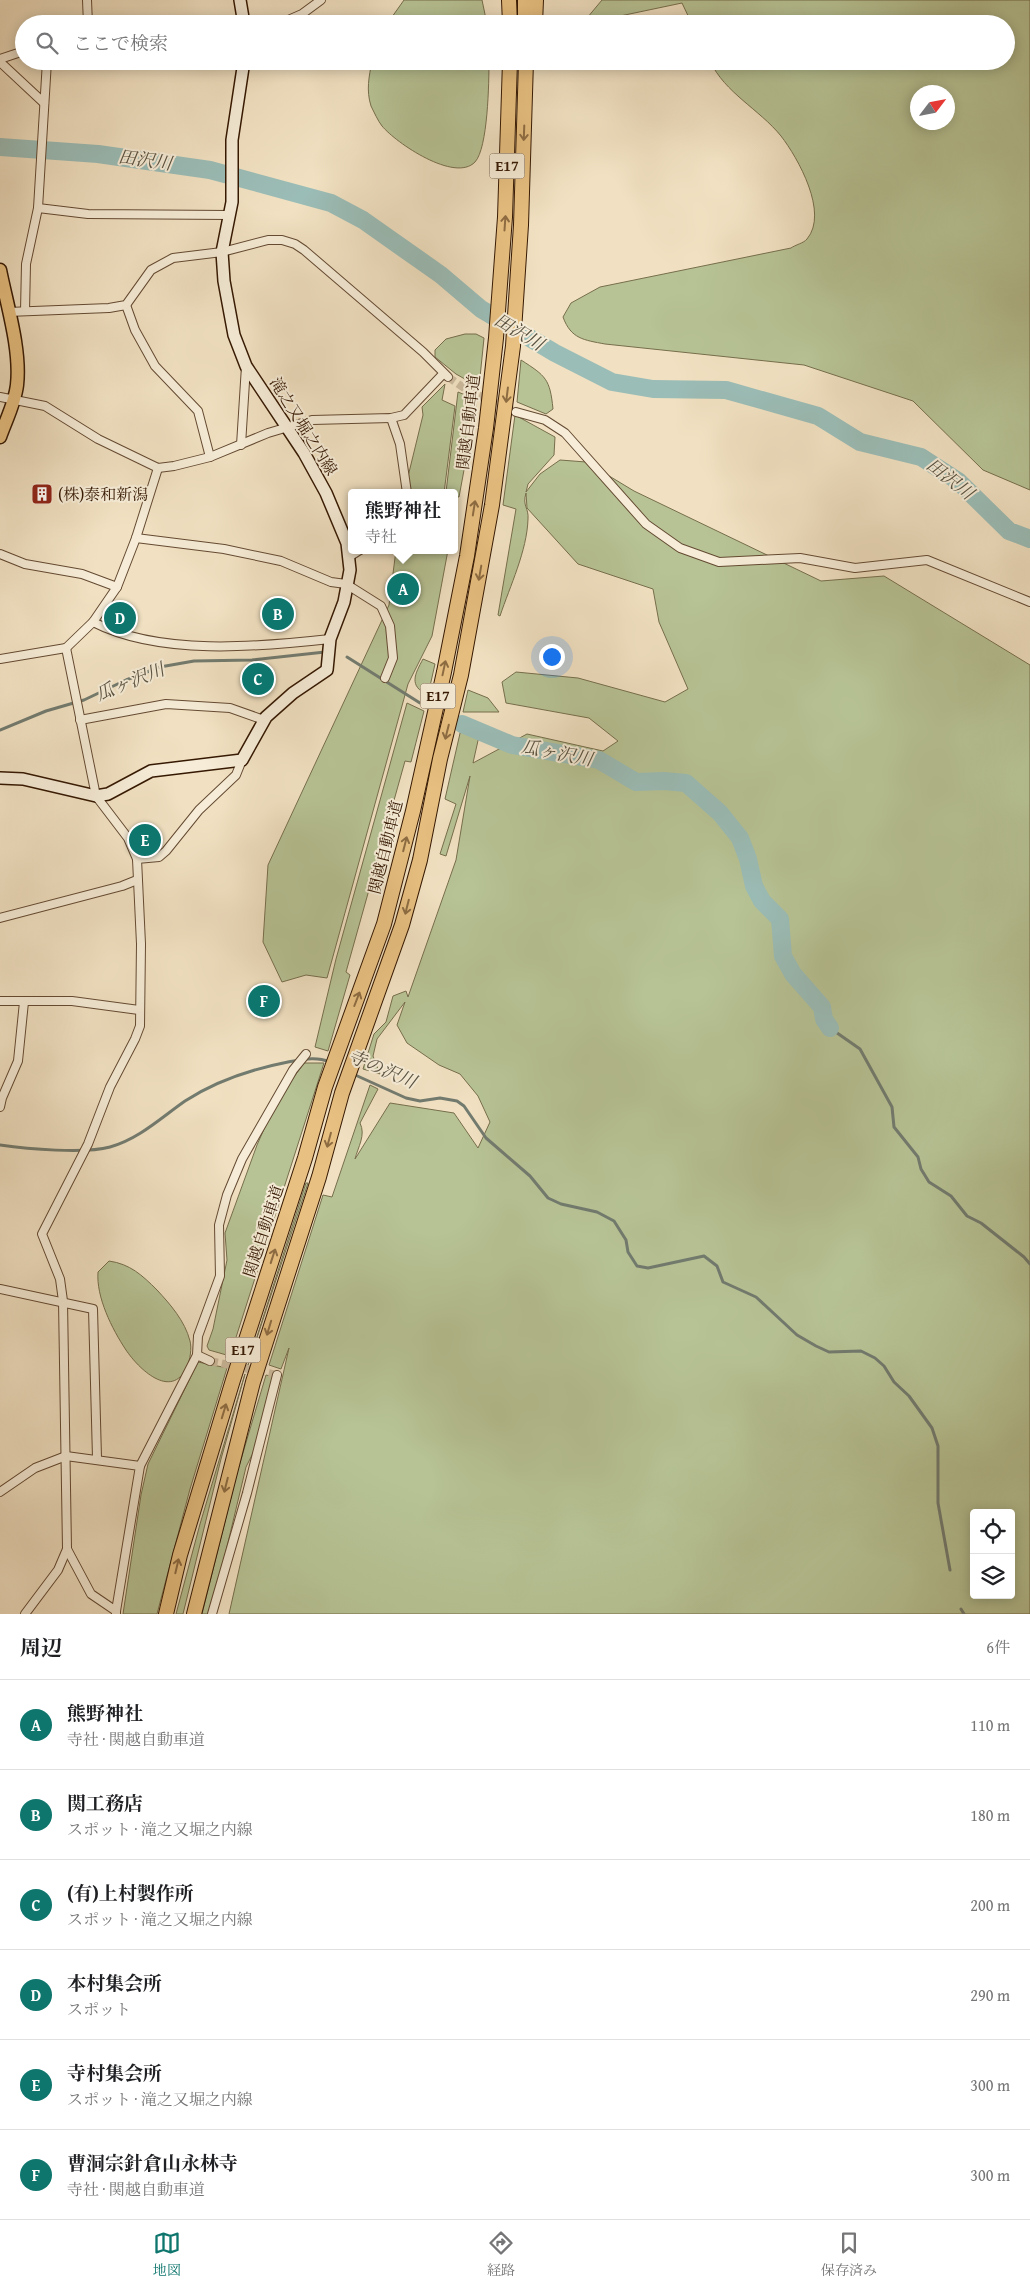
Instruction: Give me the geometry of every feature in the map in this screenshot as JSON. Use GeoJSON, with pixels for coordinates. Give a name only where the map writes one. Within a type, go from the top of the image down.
{"type":"FeatureCollection","features":[{"type":"Feature","properties":{"kind":"highway"},"geometry":{"type":"LineString","coordinates":[[509,0],[510,15]]}},
{"type":"Feature","properties":{"kind":"highway"},"geometry":{"type":"LineString","coordinates":[[525,0],[525,15]]}},
{"type":"Feature","properties":{"kind":"highway"},"geometry":{"type":"LineString","coordinates":[[536,0],[536,15]]}},
{"type":"Feature","properties":{"kind":"highway","name":"関越自動車道"},"geometry":{"type":"LineString","coordinates":[[166,1614],[180,1555],[233,1380],[305,1158],[325,1087],[384,924],[413,811],[467,556],[486,428],[502,272],[510,70]]}},
{"type":"Feature","properties":{"kind":"highway","name":"E17"},"geometry":{"type":"LineString","coordinates":[[194,1614],[253,1382],[319,1178],[342,1093],[402,925],[428,827],[440,759],[461,675],[483,560],[502,438],[513,346],[521,225],[526,70]]}},
{"type":"Feature","properties":{"kind":"highway"},"geometry":{"type":"LineString","coordinates":[[526,84],[531,70]]}},
{"type":"Feature","properties":{"kind":"main road"},"geometry":{"type":"LineString","coordinates":[[240,0],[242,15]]}},
{"type":"Feature","properties":{"kind":"main road","name":"滝之又堀之内線"},"geometry":{"type":"LineString","coordinates":[[243,70],[232,148],[232,202],[222,252],[224,281],[234,335],[246,366],[288,428],[326,493],[347,543],[348,550]]}},
{"type":"Feature","properties":{"kind":"main road"},"geometry":{"type":"LineString","coordinates":[[0,270],[18,362],[17,386],[14,400],[0,436]]}},
{"type":"Feature","properties":{"kind":"main road","name":"滝之又堀之内線"},"geometry":{"type":"LineString","coordinates":[[242,760],[264,720],[294,693],[327,670],[330,655],[330,639],[344,602],[350,570],[349,554]]}},
{"type":"Feature","properties":{"kind":"main road"},"geometry":{"type":"LineString","coordinates":[[0,778],[23,779],[96,796],[108,794],[151,771],[242,760]]}},
{"type":"Feature","properties":{"kind":"street"},"geometry":{"type":"LineString","coordinates":[[87,0],[88,15]]}},
{"type":"Feature","properties":{"kind":"street"},"geometry":{"type":"LineString","coordinates":[[300,15],[321,0]]}},
{"type":"Feature","properties":{"kind":"street"},"geometry":{"type":"LineString","coordinates":[[15,55],[0,61],[44,103]]}},
{"type":"Feature","properties":{"kind":"street"},"geometry":{"type":"LineString","coordinates":[[25,311],[26,264],[38,208],[46,70]]}},
{"type":"Feature","properties":{"kind":"street"},"geometry":{"type":"LineString","coordinates":[[38,208],[88,214],[229,215]]}},
{"type":"Feature","properties":{"kind":"street"},"geometry":{"type":"LineString","coordinates":[[0,397],[46,406],[98,439],[158,468],[210,457],[268,433],[312,420],[390,418],[404,415],[445,376],[422,352],[295,244],[282,240],[268,240],[222,252],[174,258],[151,270],[126,305],[109,308],[8,312]]}},
{"type":"Feature","properties":{"kind":"street"},"geometry":{"type":"LineString","coordinates":[[126,305],[135,330],[155,366],[198,411],[210,457]]}},
{"type":"Feature","properties":{"kind":"street"},"geometry":{"type":"LineString","coordinates":[[241,445],[246,366]]}},
{"type":"Feature","properties":{"kind":"street"},"geometry":{"type":"LineString","coordinates":[[516,412],[545,420],[565,433],[646,524],[680,548],[719,562],[800,558],[855,568],[927,560],[1030,602]]}},
{"type":"Feature","properties":{"kind":"street"},"geometry":{"type":"LineString","coordinates":[[390,418],[400,444],[406,489]]}},
{"type":"Feature","properties":{"kind":"street"},"geometry":{"type":"LineString","coordinates":[[0,660],[66,648],[93,622],[117,587],[136,538],[158,468]]}},
{"type":"Feature","properties":{"kind":"street"},"geometry":{"type":"LineString","coordinates":[[136,538],[224,549],[281,561],[331,582],[346,584],[381,606],[390,626],[393,658],[386,678]]}},
{"type":"Feature","properties":{"kind":"street"},"geometry":{"type":"LineString","coordinates":[[0,554],[25,564],[82,574],[117,587]]}},
{"type":"Feature","properties":{"kind":"street"},"geometry":{"type":"LineString","coordinates":[[349,557],[354,554]]}},
{"type":"Feature","properties":{"kind":"street"},"geometry":{"type":"LineString","coordinates":[[93,622],[107,630],[157,643],[258,646],[330,639]]}},
{"type":"Feature","properties":{"kind":"street"},"geometry":{"type":"LineString","coordinates":[[25,1614],[58,1570],[67,1549],[63,1301],[60,1279],[42,1234],[88,1144],[110,1087],[140,1026],[141,944],[137,859],[128,838],[96,796],[66,648]]}},
{"type":"Feature","properties":{"kind":"street"},"geometry":{"type":"LineString","coordinates":[[80,720],[166,704],[230,708],[264,720]]}},
{"type":"Feature","properties":{"kind":"street"},"geometry":{"type":"LineString","coordinates":[[137,859],[159,857],[166,852],[199,810],[236,774],[242,760]]}},
{"type":"Feature","properties":{"kind":"street"},"geometry":{"type":"LineString","coordinates":[[0,918],[122,886],[137,880]]}},
{"type":"Feature","properties":{"kind":"street"},"geometry":{"type":"LineString","coordinates":[[0,1001],[72,1001],[139,1010]]}},
{"type":"Feature","properties":{"kind":"street"},"geometry":{"type":"LineString","coordinates":[[0,1107],[18,1061],[24,1002]]}},
{"type":"Feature","properties":{"kind":"street"},"geometry":{"type":"LineString","coordinates":[[67,1549],[91,1594],[116,1612],[140,1466],[198,1355],[198,1336],[220,1276],[220,1225],[228,1195],[242,1159],[295,1067],[305,1055]]}},
{"type":"Feature","properties":{"kind":"street"},"geometry":{"type":"LineString","coordinates":[[0,1289],[63,1301],[93,1309],[97,1458]]}},
{"type":"Feature","properties":{"kind":"street"},"geometry":{"type":"LineString","coordinates":[[198,1355],[210,1361]]}},
{"type":"Feature","properties":{"kind":"street"},"geometry":{"type":"LineString","coordinates":[[212,1614],[247,1493],[277,1375]]}},
{"type":"Feature","properties":{"kind":"street"},"geometry":{"type":"LineString","coordinates":[[0,1492],[34,1468],[66,1456],[97,1458],[140,1466]]}},
{"type":"Feature","properties":{"kind":"green space"},"geometry":{"type":"Polygon","coordinates":[[[404,0],[482,0],[485,15],[393,15],[404,0]]]}},
{"type":"Feature","properties":{"kind":"green space"},"geometry":{"type":"Polygon","coordinates":[[[602,0],[1030,0],[1030,490],[983,470],[913,401],[804,365],[605,344],[579,337],[570,330],[563,317],[571,303],[600,287],[791,248],[807,239],[813,228],[815,215],[813,201],[809,186],[795,158],[772,126],[733,92],[715,70],[1015,70],[1015,15],[688,15],[682,3],[625,15],[590,15],[602,0]]]}},
{"type":"Feature","properties":{"kind":"green space"},"geometry":{"type":"Polygon","coordinates":[[[370,70],[489,70],[483,143],[475,162],[466,167],[454,168],[426,158],[400,142],[379,122],[369,100],[368,84],[370,70]]]}},
{"type":"Feature","properties":{"kind":"green space"},"geometry":{"type":"Polygon","coordinates":[[[465,334],[476,334],[484,338],[479,387],[456,374],[435,357],[435,350],[446,339],[465,334]]]}},
{"type":"Feature","properties":{"kind":"green space"},"geometry":{"type":"Polygon","coordinates":[[[521,360],[536,370],[548,385],[553,409],[546,414],[517,402],[521,360]]]}},
{"type":"Feature","properties":{"kind":"green space"},"geometry":{"type":"Polygon","coordinates":[[[445,384],[442,400],[455,406],[445,489],[405,489],[423,415],[422,407],[445,384]]]}},
{"type":"Feature","properties":{"kind":"green space"},"geometry":{"type":"Polygon","coordinates":[[[458,392],[477,400],[459,497],[458,489],[446,489],[458,392]]]}},
{"type":"Feature","properties":{"kind":"green space"},"geometry":{"type":"Polygon","coordinates":[[[515,415],[555,437],[554,455],[528,484],[526,492],[540,474],[560,460],[586,462],[634,491],[821,581],[884,576],[1030,665],[1030,1614],[229,1614],[289,1348],[281,1369],[269,1365],[323,1195],[332,1197],[370,1085],[378,1089],[360,1123],[362,1136],[355,1159],[390,1103],[454,1113],[478,1148],[490,1122],[478,1096],[460,1074],[439,1065],[407,1043],[397,1025],[405,1002],[377,1039],[373,1056],[380,1074],[363,1069],[374,1034],[386,1022],[393,996],[406,991],[408,997],[456,860],[470,776],[446,856],[440,854],[456,804],[445,799],[461,729],[479,736],[473,763],[527,734],[603,751],[618,741],[589,718],[506,703],[502,682],[516,672],[578,678],[665,702],[688,689],[659,622],[653,589],[578,564],[527,508],[526,493],[525,504],[528,519],[525,543],[500,616],[498,615],[516,509],[503,505],[515,415]]]}},
{"type":"Feature","properties":{"kind":"green space"},"geometry":{"type":"Polygon","coordinates":[[[395,554],[447,554],[432,636],[408,684],[327,978],[306,975],[282,982],[263,942],[268,865],[389,605],[395,554]]]}},
{"type":"Feature","properties":{"kind":"green space"},"geometry":{"type":"Polygon","coordinates":[[[423,659],[435,664],[428,695],[418,688],[415,679],[423,659]]]}},
{"type":"Feature","properties":{"kind":"green space"},"geometry":{"type":"Polygon","coordinates":[[[468,690],[488,698],[499,712],[463,712],[468,690]]]}},
{"type":"Feature","properties":{"kind":"green space"},"geometry":{"type":"Polygon","coordinates":[[[407,703],[424,711],[411,762],[405,761],[346,972],[350,975],[328,1051],[315,1047],[336,959],[407,703]]]}},
{"type":"Feature","properties":{"kind":"green space"},"geometry":{"type":"Polygon","coordinates":[[[304,1063],[324,1063],[230,1356],[209,1350],[207,1346],[213,1329],[227,1260],[225,1233],[257,1145],[276,1102],[304,1063]]]}},
{"type":"Feature","properties":{"kind":"green space"},"geometry":{"type":"Polygon","coordinates":[[[306,1183],[308,1183],[247,1368],[306,1183]]]}},
{"type":"Feature","properties":{"kind":"green space"},"geometry":{"type":"Polygon","coordinates":[[[109,1261],[123,1265],[141,1275],[162,1295],[181,1320],[188,1334],[191,1347],[187,1367],[180,1377],[172,1381],[155,1378],[138,1365],[121,1342],[110,1323],[102,1302],[98,1282],[98,1272],[109,1261]]]}},
{"type":"Feature","properties":{"kind":"green space"},"geometry":{"type":"Polygon","coordinates":[[[198,1362],[227,1368],[190,1489],[157,1614],[123,1614],[141,1495],[148,1464],[198,1362]]]}},
{"type":"Feature","properties":{"kind":"green space"},"geometry":{"type":"Polygon","coordinates":[[[245,1374],[221,1459],[183,1614],[176,1614],[200,1524],[245,1374]]]}},
{"type":"Feature","properties":{"kind":"green space"},"geometry":{"type":"Polygon","coordinates":[[[266,1375],[274,1377],[255,1449],[246,1467],[211,1614],[202,1614],[237,1473],[266,1375]]]}},
{"type":"Feature","properties":{"kind":"waterway","name":"田沢川"},"geometry":{"type":"LineString","coordinates":[[0,147],[98,154],[210,170],[331,203],[363,220],[441,275],[481,309],[555,353],[612,382],[653,389],[726,390],[818,416],[860,442],[921,457],[958,481],[1009,531],[1030,539]]}},
{"type":"Feature","properties":{"kind":"waterway","name":"瓜ヶ沢川"},"geometry":{"type":"LineString","coordinates":[[0,730],[46,711],[84,700],[126,680],[160,667],[194,661],[252,660],[325,652]]}},
{"type":"Feature","properties":{"kind":"waterway","name":"瓜ヶ沢川"},"geometry":{"type":"LineString","coordinates":[[347,657],[420,703]]}},
{"type":"Feature","properties":{"kind":"waterway","name":"瓜ヶ沢川"},"geometry":{"type":"LineString","coordinates":[[462,724],[512,745],[599,760],[636,782],[664,781],[686,783],[720,813],[740,838],[748,859],[754,886],[762,901],[780,919],[783,956],[793,974],[822,1007],[824,1019],[830,1028]]}},
{"type":"Feature","properties":{"kind":"waterway"},"geometry":{"type":"LineString","coordinates":[[830,1028],[860,1049],[892,1107],[894,1127],[918,1157],[921,1169],[929,1182],[951,1196],[967,1216],[981,1223],[1024,1257],[1030,1264]]}},
{"type":"Feature","properties":{"kind":"waterway","name":"寺の沢川"},"geometry":{"type":"LineString","coordinates":[[0,1145],[71,1150],[110,1147],[131,1139],[185,1101],[209,1087],[261,1068],[298,1060],[314,1059],[329,1062]]}},
{"type":"Feature","properties":{"kind":"waterway"},"geometry":{"type":"LineString","coordinates":[[353,1074],[406,1098],[420,1101],[440,1098],[457,1101],[464,1106],[486,1138],[530,1176],[548,1198],[561,1204],[597,1212],[614,1221],[626,1240],[628,1252],[637,1266],[648,1268],[704,1256],[717,1266],[723,1282],[756,1297],[797,1335],[829,1352],[861,1351],[875,1358],[884,1366],[894,1382],[909,1396],[932,1428],[938,1446],[938,1503],[950,1570]]}},
{"type":"Feature","properties":{"kind":"waterway"},"geometry":{"type":"LineString","coordinates":[[961,1609],[964,1614]]}},
{"type":"Feature","properties":{"kind":"tunnel"},"geometry":{"type":"LineString","coordinates":[[448,377],[467,390],[516,412]]}},
{"type":"Feature","properties":{"kind":"tunnel"},"geometry":{"type":"LineString","coordinates":[[210,1361],[277,1375]]}},
{"type":"Feature","properties":{"kind":"place","name":"(株)泰和新潟"},"geometry":{"type":"Point","coordinates":[42,494]}},
{"type":"Feature","properties":{"kind":"place","name":"熊野神社"},"geometry":{"type":"Point","coordinates":[403,589]}},
{"type":"Feature","properties":{"kind":"place","name":"関工務店"},"geometry":{"type":"Point","coordinates":[278,614]}},
{"type":"Feature","properties":{"kind":"place","name":"本村集会所"},"geometry":{"type":"Point","coordinates":[120,618]}},
{"type":"Feature","properties":{"kind":"place","name":"(有)上村製作所"},"geometry":{"type":"Point","coordinates":[258,679]}},
{"type":"Feature","properties":{"kind":"place","name":"寺村集会所"},"geometry":{"type":"Point","coordinates":[145,840]}},
{"type":"Feature","properties":{"kind":"place","name":"曹洞宗針倉山永林寺"},"geometry":{"type":"Point","coordinates":[264,1001]}}]}
